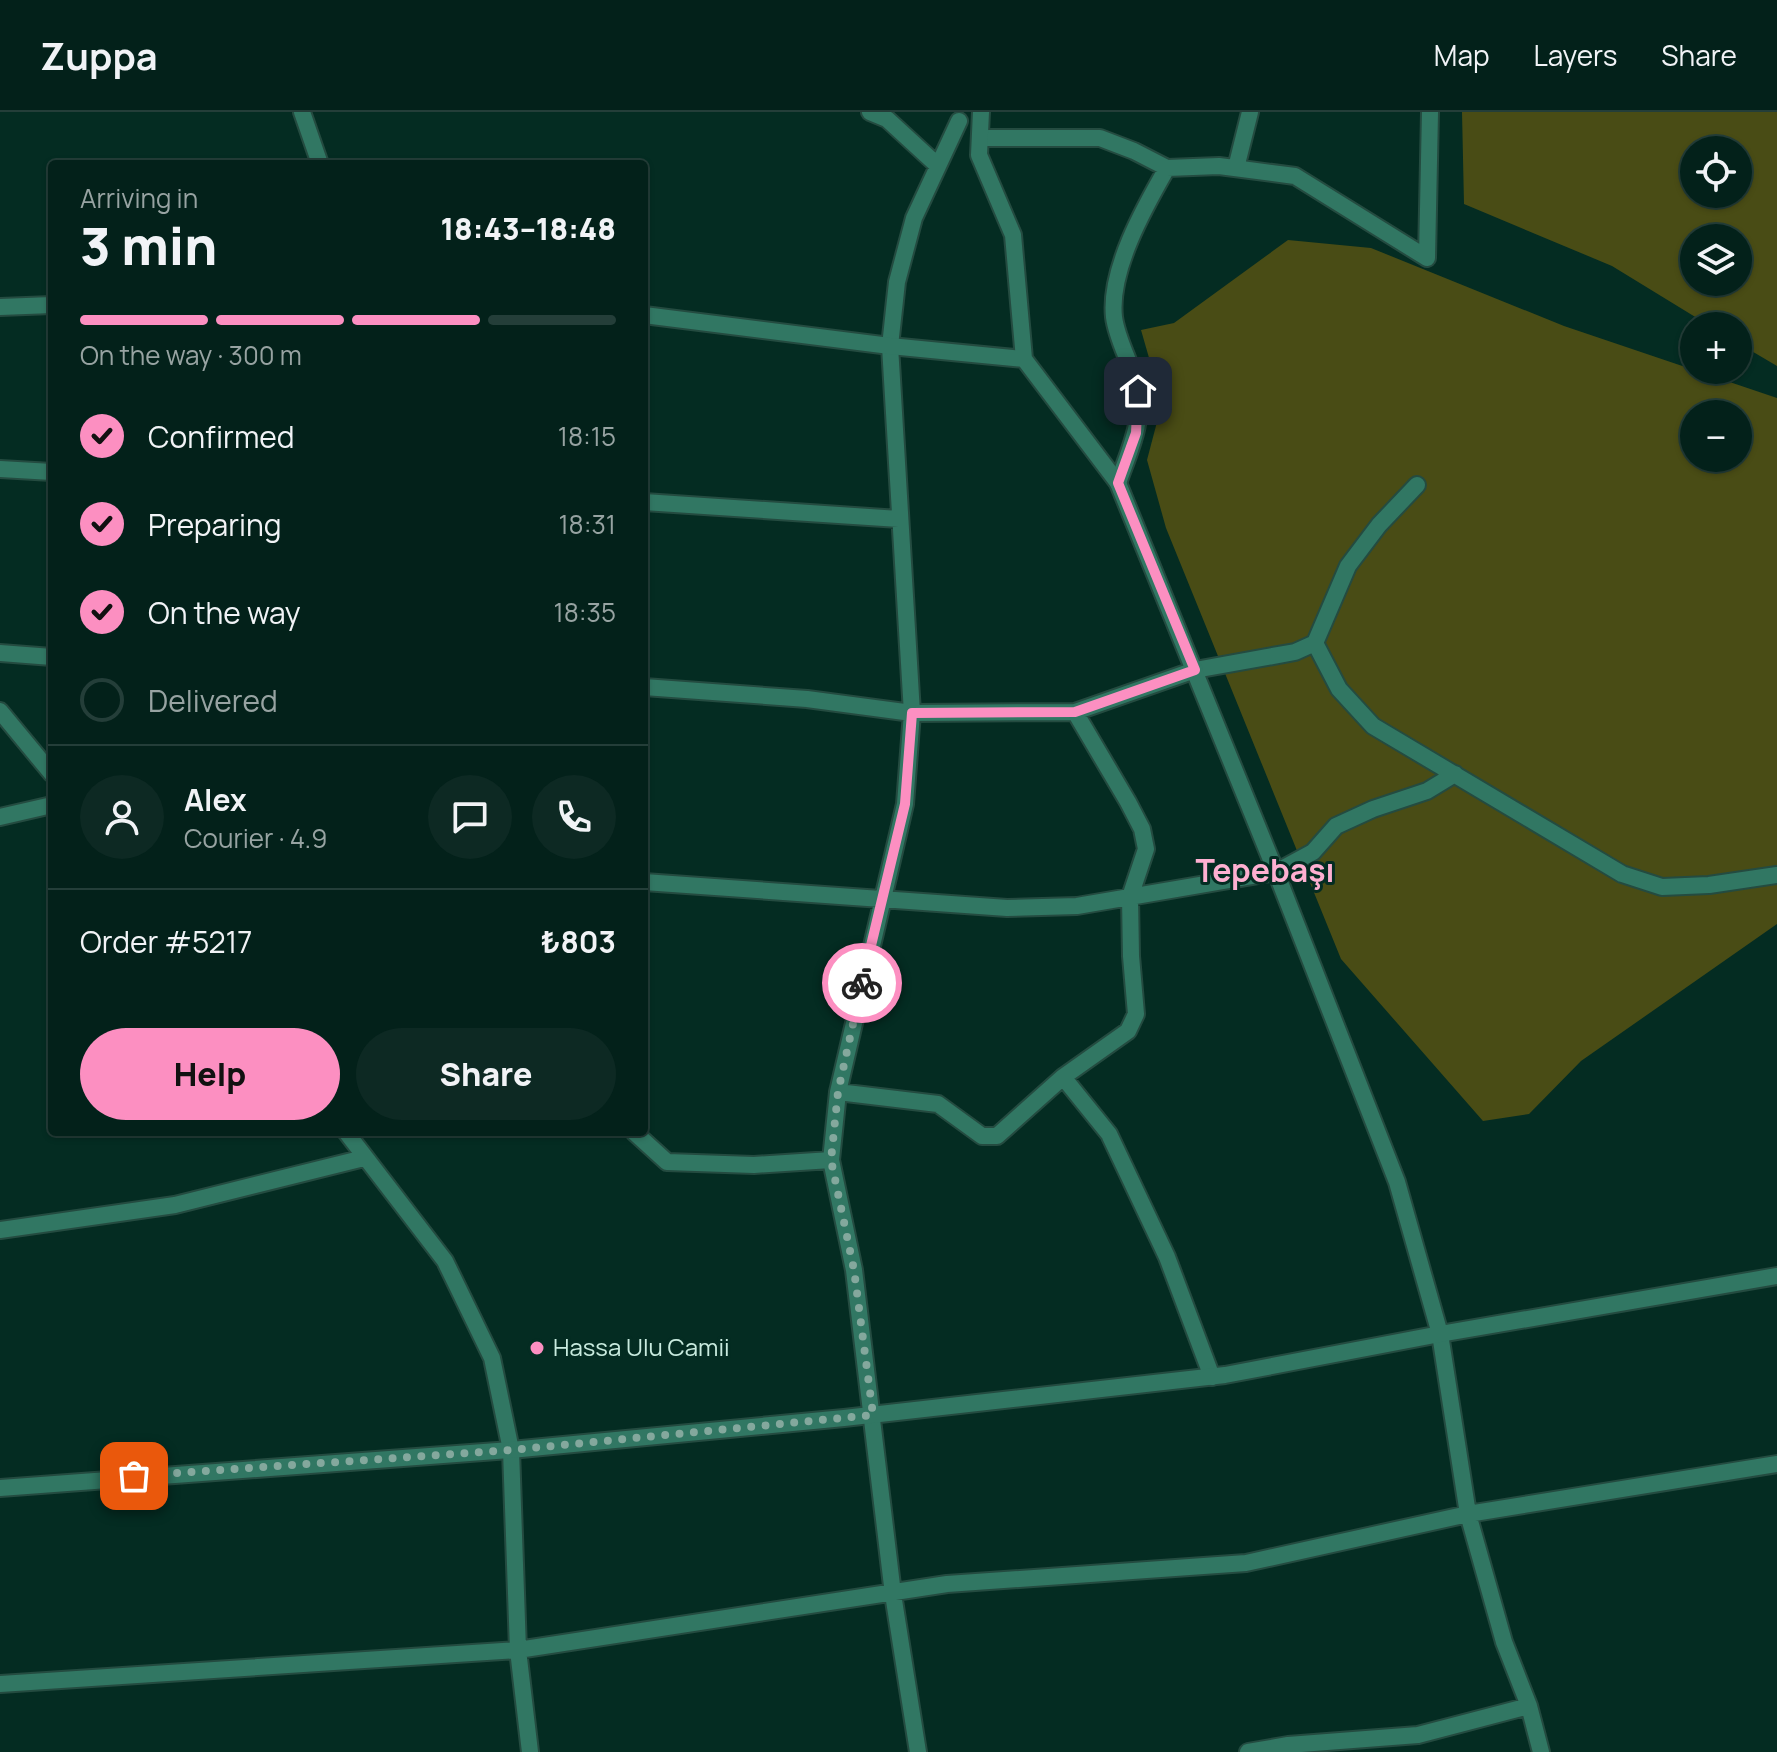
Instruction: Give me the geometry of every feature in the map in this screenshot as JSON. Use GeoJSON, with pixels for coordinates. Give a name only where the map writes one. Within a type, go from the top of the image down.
{"type":"FeatureCollection","features":[{"type":"Feature","properties":{"kind":"street"},"geometry":{"type":"LineString","coordinates":[[302,112],[319,160]]}},
{"type":"Feature","properties":{"kind":"street"},"geometry":{"type":"LineString","coordinates":[[870,112],[887,119],[937,165]]}},
{"type":"Feature","properties":{"kind":"street"},"geometry":{"type":"LineString","coordinates":[[979,146],[981,112]]}},
{"type":"Feature","properties":{"kind":"street"},"geometry":{"type":"LineString","coordinates":[[1236,168],[1250,112]]}},
{"type":"Feature","properties":{"kind":"street"},"geometry":{"type":"LineString","coordinates":[[979,146],[1100,138],[1167,168],[1219,166],[1295,176],[1427,258],[1430,112]]}},
{"type":"Feature","properties":{"kind":"street"},"geometry":{"type":"LineString","coordinates":[[918,1752],[893,1594],[854,1270],[831,1160],[838,1092],[905,804],[912,713],[890,346],[897,282],[914,218],[956,116]]}},
{"type":"Feature","properties":{"kind":"street"},"geometry":{"type":"LineString","coordinates":[[956,116],[979,146],[1013,235],[1024,359],[1118,483],[1276,872],[1397,1182],[1440,1334],[1468,1514],[1504,1642],[1529,1706],[1541,1752]]}},
{"type":"Feature","properties":{"kind":"street"},"geometry":{"type":"LineString","coordinates":[[1118,483],[1136,433],[1138,391],[1114,317],[1119,270],[1146,206],[1167,168]]}},
{"type":"Feature","properties":{"kind":"street"},"geometry":{"type":"LineString","coordinates":[[0,307],[48,305]]}},
{"type":"Feature","properties":{"kind":"street"},"geometry":{"type":"LineString","coordinates":[[648,316],[890,346],[1024,359]]}},
{"type":"Feature","properties":{"kind":"street"},"geometry":{"type":"LineString","coordinates":[[0,469],[48,472]]}},
{"type":"Feature","properties":{"kind":"street"},"geometry":{"type":"LineString","coordinates":[[648,687],[807,699],[912,713],[1075,712],[1195,670],[1295,652],[1315,643],[1348,566],[1379,525],[1417,485]]}},
{"type":"Feature","properties":{"kind":"street"},"geometry":{"type":"LineString","coordinates":[[648,502],[899,519]]}},
{"type":"Feature","properties":{"kind":"street"},"geometry":{"type":"LineString","coordinates":[[1315,643],[1339,689],[1373,726],[1622,874],[1662,887],[1709,885],[1777,875]]}},
{"type":"Feature","properties":{"kind":"street"},"geometry":{"type":"LineString","coordinates":[[0,653],[48,657]]}},
{"type":"Feature","properties":{"kind":"street"},"geometry":{"type":"LineString","coordinates":[[0,711],[48,769]]}},
{"type":"Feature","properties":{"kind":"street"},"geometry":{"type":"LineString","coordinates":[[838,1092],[938,1104],[982,1136],[997,1136],[1063,1077],[1128,1031],[1136,1014],[1130,897],[1146,849],[1142,829],[1075,712]]}},
{"type":"Feature","properties":{"kind":"street"},"geometry":{"type":"LineString","coordinates":[[648,882],[1007,908],[1077,906],[1276,872],[1313,852],[1336,826],[1373,809],[1427,791],[1455,774]]}},
{"type":"Feature","properties":{"kind":"street"},"geometry":{"type":"LineString","coordinates":[[0,817],[48,806]]}},
{"type":"Feature","properties":{"kind":"street"},"geometry":{"type":"LineString","coordinates":[[1063,1077],[1109,1134],[1167,1257],[1212,1377]]}},
{"type":"Feature","properties":{"kind":"street"},"geometry":{"type":"LineString","coordinates":[[349,1136],[445,1261],[492,1358],[511,1450],[518,1650],[530,1752]]}},
{"type":"Feature","properties":{"kind":"street"},"geometry":{"type":"LineString","coordinates":[[638,1136],[667,1162],[754,1165],[831,1160]]}},
{"type":"Feature","properties":{"kind":"street"},"geometry":{"type":"LineString","coordinates":[[0,1230],[175,1205],[364,1158]]}},
{"type":"Feature","properties":{"kind":"street"},"geometry":{"type":"LineString","coordinates":[[0,1488],[511,1450],[873,1415],[1212,1377],[1777,1276]]}},
{"type":"Feature","properties":{"kind":"street"},"geometry":{"type":"LineString","coordinates":[[0,1684],[518,1650],[947,1584],[1246,1563],[1468,1514],[1777,1464]]}},
{"type":"Feature","properties":{"kind":"street"},"geometry":{"type":"LineString","coordinates":[[1248,1752],[1288,1745],[1418,1735],[1529,1706]]}},
{"type":"Feature","properties":{"kind":"shaded area"},"geometry":{"type":"Polygon","coordinates":[[[1462,112],[1777,112],[1777,366],[1752,351],[1752,312],[1687,312],[1612,266],[1464,204],[1462,112]]]}},
{"type":"Feature","properties":{"kind":"shaded area"},"geometry":{"type":"Polygon","coordinates":[[[1288,240],[1371,248],[1564,326],[1680,365],[1680,384],[1736,384],[1777,398],[1777,924],[1581,1061],[1529,1114],[1483,1121],[1341,959],[1166,528],[1147,460],[1162,403],[1141,330],[1174,323],[1288,240]]]}},
{"type":"Feature","properties":{"kind":"way so far"},"geometry":{"type":"LineString","coordinates":[[134,1476],[511,1450],[873,1415],[854,1270],[831,1160],[838,1092],[862,983]]}},
{"type":"Feature","properties":{"kind":"place","name":"Hassa Ulu Camii"},"geometry":{"type":"Point","coordinates":[537,1348]}},
{"type":"Feature","properties":{"kind":"district","name":"Tepebaşı"},"geometry":{"type":"Point","coordinates":[1265,871]}},
{"type":"Feature","properties":{"kind":"route"},"geometry":{"type":"LineString","coordinates":[[862,983],[898,843],[905,804],[912,713],[1075,712],[1195,670],[1118,483],[1136,433],[1138,391]]}}]}
